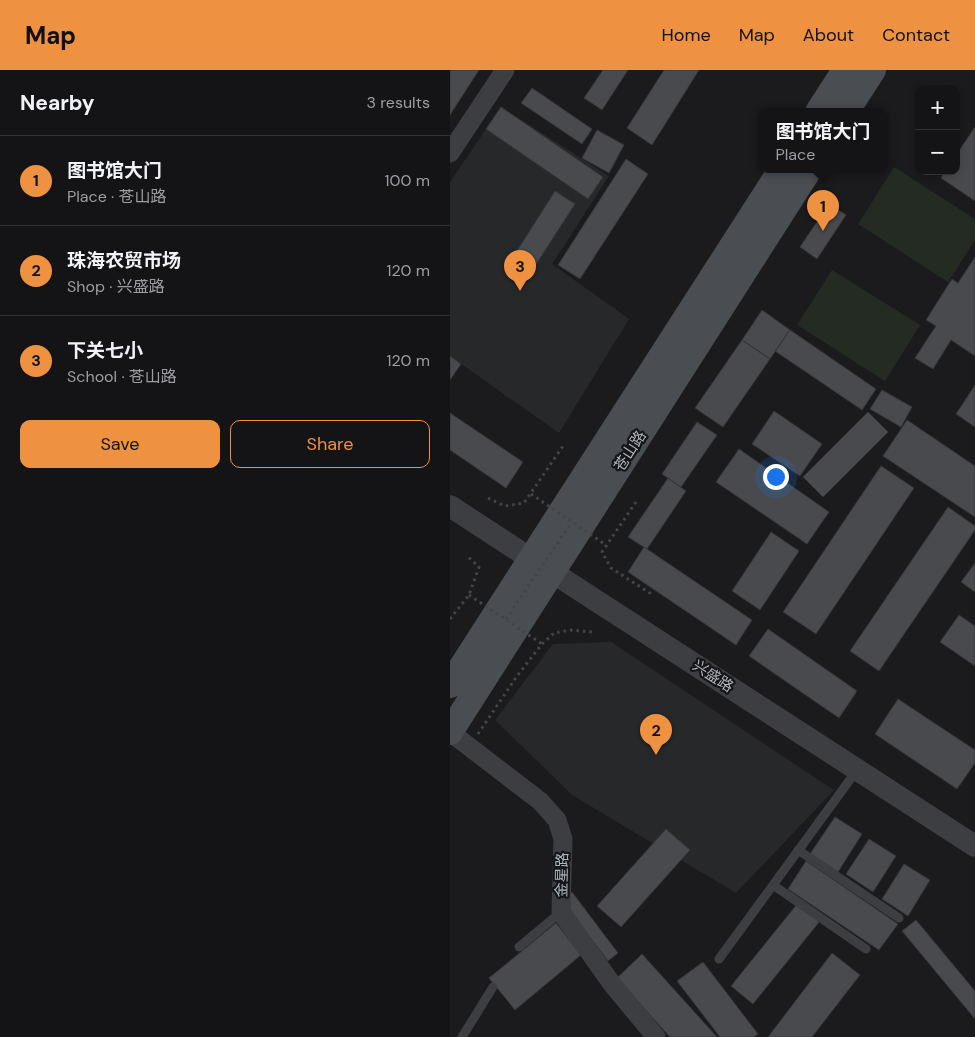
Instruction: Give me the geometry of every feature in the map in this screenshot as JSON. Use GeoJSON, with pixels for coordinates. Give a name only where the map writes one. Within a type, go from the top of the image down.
{"type":"FeatureCollection","features":[{"type":"Feature","properties":{"kind":"main road"},"geometry":{"type":"LineString","coordinates":[[821,108],[845,70]]}},
{"type":"Feature","properties":{"kind":"main road"},"geometry":{"type":"LineString","coordinates":[[849,108],[873,70]]}},
{"type":"Feature","properties":{"kind":"main road","name":"苍山路"},"geometry":{"type":"LineString","coordinates":[[457,737],[542,565],[779,173]]}},
{"type":"Feature","properties":{"kind":"main road","name":"苍山路"},"geometry":{"type":"LineString","coordinates":[[450,685],[542,565],[807,173]]}},
{"type":"Feature","properties":{"kind":"street"},"geometry":{"type":"LineString","coordinates":[[450,153],[505,70]]}},
{"type":"Feature","properties":{"kind":"street","name":"兴盛路"},"geometry":{"type":"LineString","coordinates":[[450,506],[975,846]]}},
{"type":"Feature","properties":{"kind":"street","name":"金星路"},"geometry":{"type":"LineString","coordinates":[[457,737],[540,801],[557,820],[563,839],[561,912],[612,984],[656,1037]]}},
{"type":"Feature","properties":{"kind":"lane"},"geometry":{"type":"LineString","coordinates":[[719,959],[857,769]]}},
{"type":"Feature","properties":{"kind":"lane"},"geometry":{"type":"LineString","coordinates":[[798,850],[899,918]]}},
{"type":"Feature","properties":{"kind":"lane"},"geometry":{"type":"LineString","coordinates":[[773,885],[866,949]]}},
{"type":"Feature","properties":{"kind":"lane"},"geometry":{"type":"LineString","coordinates":[[519,947],[561,912]]}},
{"type":"Feature","properties":{"kind":"lane"},"geometry":{"type":"LineString","coordinates":[[462,1037],[493,987]]}},
{"type":"Feature","properties":{"kind":"path"},"geometry":{"type":"LineString","coordinates":[[488,498],[505,506],[524,503],[563,446]]}},
{"type":"Feature","properties":{"kind":"path"},"geometry":{"type":"LineString","coordinates":[[531,494],[606,545]]}},
{"type":"Feature","properties":{"kind":"path"},"geometry":{"type":"LineString","coordinates":[[636,502],[602,552],[611,568],[653,595]]}},
{"type":"Feature","properties":{"kind":"path"},"geometry":{"type":"LineString","coordinates":[[506,619],[572,522]]}},
{"type":"Feature","properties":{"kind":"path"},"geometry":{"type":"LineString","coordinates":[[450,619],[469,595],[479,567],[466,555]]}},
{"type":"Feature","properties":{"kind":"path"},"geometry":{"type":"LineString","coordinates":[[469,595],[542,644]]}},
{"type":"Feature","properties":{"kind":"path"},"geometry":{"type":"LineString","coordinates":[[457,737],[517,676],[542,644],[554,634],[571,630],[592,632]]}},
{"type":"Feature","properties":{"kind":"shaded area"},"geometry":{"type":"Polygon","coordinates":[[[501,107],[609,176],[552,264],[629,319],[559,433],[450,356],[450,182],[501,107]]]}},
{"type":"Feature","properties":{"kind":"shaded area"},"geometry":{"type":"Polygon","coordinates":[[[894,167],[975,219],[975,240],[948,282],[858,224],[894,167]]]}},
{"type":"Feature","properties":{"kind":"shaded area"},"geometry":{"type":"Polygon","coordinates":[[[832,270],[920,325],[885,381],[797,325],[832,270]]]}},
{"type":"Feature","properties":{"kind":"shaded area"},"geometry":{"type":"Polygon","coordinates":[[[611,642],[834,790],[736,893],[572,795],[495,720],[553,644],[611,642]]]}},
{"type":"Feature","properties":{"kind":"building"},"geometry":{"type":"Polygon","coordinates":[[[450,70],[479,70],[450,115],[450,70]]]}},
{"type":"Feature","properties":{"kind":"building"},"geometry":{"type":"Polygon","coordinates":[[[603,70],[628,70],[602,110],[584,98],[603,70]]]}},
{"type":"Feature","properties":{"kind":"building"},"geometry":{"type":"Polygon","coordinates":[[[664,70],[699,70],[652,145],[627,128],[664,70]]]}},
{"type":"Feature","properties":{"kind":"building"},"geometry":{"type":"Polygon","coordinates":[[[532,88],[592,129],[582,144],[521,103],[532,88]]]}},
{"type":"Feature","properties":{"kind":"building"},"geometry":{"type":"Polygon","coordinates":[[[501,107],[603,177],[588,199],[486,129],[501,107]]]}},
{"type":"Feature","properties":{"kind":"building"},"geometry":{"type":"Polygon","coordinates":[[[975,127],[975,201],[941,178],[943,175],[960,175],[960,149],[975,127]]]}},
{"type":"Feature","properties":{"kind":"building"},"geometry":{"type":"Polygon","coordinates":[[[597,130],[624,145],[609,173],[582,158],[597,130]]]}},
{"type":"Feature","properties":{"kind":"building"},"geometry":{"type":"Polygon","coordinates":[[[626,159],[648,174],[580,279],[558,265],[626,159]]]}},
{"type":"Feature","properties":{"kind":"building"},"geometry":{"type":"Polygon","coordinates":[[[555,191],[575,204],[526,280],[506,268],[555,191]]]}},
{"type":"Feature","properties":{"kind":"building"},"geometry":{"type":"Polygon","coordinates":[[[829,204],[846,215],[817,259],[800,247],[829,204]]]}},
{"type":"Feature","properties":{"kind":"building"},"geometry":{"type":"Polygon","coordinates":[[[975,257],[975,356],[951,340],[933,369],[915,358],[936,326],[926,320],[952,279],[958,283],[975,257]]]}},
{"type":"Feature","properties":{"kind":"building"},"geometry":{"type":"Polygon","coordinates":[[[762,310],[790,330],[770,359],[742,340],[762,310]]]}},
{"type":"Feature","properties":{"kind":"building"},"geometry":{"type":"Polygon","coordinates":[[[790,330],[876,389],[862,410],[775,351],[790,330]]]}},
{"type":"Feature","properties":{"kind":"building"},"geometry":{"type":"Polygon","coordinates":[[[742,340],[770,359],[723,427],[695,408],[742,340]]]}},
{"type":"Feature","properties":{"kind":"building"},"geometry":{"type":"Polygon","coordinates":[[[450,356],[461,364],[450,380],[450,356]]]}},
{"type":"Feature","properties":{"kind":"building"},"geometry":{"type":"Polygon","coordinates":[[[975,385],[975,427],[956,414],[975,385]]]}},
{"type":"Feature","properties":{"kind":"building"},"geometry":{"type":"Polygon","coordinates":[[[882,390],[912,407],[901,427],[870,409],[882,390]]]}},
{"type":"Feature","properties":{"kind":"building"},"geometry":{"type":"Polygon","coordinates":[[[774,411],[822,444],[800,476],[752,444],[774,411]]]}},
{"type":"Feature","properties":{"kind":"building"},"geometry":{"type":"Polygon","coordinates":[[[868,412],[888,432],[823,497],[803,477],[868,412]]]}},
{"type":"Feature","properties":{"kind":"building"},"geometry":{"type":"Polygon","coordinates":[[[450,413],[523,462],[506,488],[450,450],[450,413]]]}},
{"type":"Feature","properties":{"kind":"building"},"geometry":{"type":"Polygon","coordinates":[[[907,420],[975,466],[975,517],[883,456],[907,420]]]}},
{"type":"Feature","properties":{"kind":"building"},"geometry":{"type":"Polygon","coordinates":[[[697,422],[717,435],[681,487],[662,474],[697,422]]]}},
{"type":"Feature","properties":{"kind":"building"},"geometry":{"type":"Polygon","coordinates":[[[739,449],[829,512],[807,544],[716,482],[739,449]]]}},
{"type":"Feature","properties":{"kind":"building"},"geometry":{"type":"Polygon","coordinates":[[[881,466],[914,488],[816,634],[783,612],[881,466]]]}},
{"type":"Feature","properties":{"kind":"building"},"geometry":{"type":"Polygon","coordinates":[[[668,478],[686,491],[647,549],[628,537],[668,478]]]}},
{"type":"Feature","properties":{"kind":"building"},"geometry":{"type":"Polygon","coordinates":[[[948,507],[975,526],[975,530],[879,671],[850,651],[948,507]]]}},
{"type":"Feature","properties":{"kind":"building"},"geometry":{"type":"Polygon","coordinates":[[[771,532],[799,551],[760,610],[732,591],[771,532]]]}},
{"type":"Feature","properties":{"kind":"building"},"geometry":{"type":"Polygon","coordinates":[[[644,547],[752,620],[736,645],[628,572],[644,547]]]}},
{"type":"Feature","properties":{"kind":"building"},"geometry":{"type":"Polygon","coordinates":[[[975,563],[975,592],[961,582],[975,563]]]}},
{"type":"Feature","properties":{"kind":"building"},"geometry":{"type":"Polygon","coordinates":[[[959,615],[975,626],[975,666],[940,642],[959,615]]]}},
{"type":"Feature","properties":{"kind":"building"},"geometry":{"type":"Polygon","coordinates":[[[768,629],[857,691],[839,718],[749,656],[768,629]]]}},
{"type":"Feature","properties":{"kind":"building"},"geometry":{"type":"Polygon","coordinates":[[[898,699],[975,750],[975,763],[957,789],[875,734],[898,699]]]}},
{"type":"Feature","properties":{"kind":"building"},"geometry":{"type":"Polygon","coordinates":[[[835,817],[862,834],[838,872],[810,854],[835,817]]]}},
{"type":"Feature","properties":{"kind":"building"},"geometry":{"type":"Polygon","coordinates":[[[666,829],[690,850],[621,927],[597,906],[666,829]]]}},
{"type":"Feature","properties":{"kind":"building"},"geometry":{"type":"Polygon","coordinates":[[[869,839],[896,856],[873,892],[846,874],[869,839]]]}},
{"type":"Feature","properties":{"kind":"building"},"geometry":{"type":"Polygon","coordinates":[[[806,861],[898,924],[879,950],[788,889],[806,861]]]}},
{"type":"Feature","properties":{"kind":"building"},"geometry":{"type":"Polygon","coordinates":[[[904,864],[930,880],[908,916],[882,899],[904,864]]]}},
{"type":"Feature","properties":{"kind":"building"},"geometry":{"type":"Polygon","coordinates":[[[572,892],[618,953],[608,961],[562,900],[572,892]]]}},
{"type":"Feature","properties":{"kind":"building"},"geometry":{"type":"Polygon","coordinates":[[[798,903],[820,921],[753,1004],[731,986],[798,903]]]}},
{"type":"Feature","properties":{"kind":"building"},"geometry":{"type":"Polygon","coordinates":[[[916,920],[975,991],[975,1019],[902,931],[916,920]]]}},
{"type":"Feature","properties":{"kind":"building"},"geometry":{"type":"Polygon","coordinates":[[[556,923],[581,955],[515,1010],[489,978],[556,923]]]}},
{"type":"Feature","properties":{"kind":"building"},"geometry":{"type":"Polygon","coordinates":[[[832,953],[860,975],[812,1037],[768,1037],[832,953]]]}},
{"type":"Feature","properties":{"kind":"building"},"geometry":{"type":"Polygon","coordinates":[[[642,954],[717,1037],[670,1037],[617,978],[642,954]]]}},
{"type":"Feature","properties":{"kind":"building"},"geometry":{"type":"Polygon","coordinates":[[[703,962],[758,1034],[754,1037],[720,1037],[677,981],[703,962]]]}},
{"type":"Feature","properties":{"kind":"place","name":"图书馆大门"},"geometry":{"type":"Point","coordinates":[823,231]}},
{"type":"Feature","properties":{"kind":"place","name":"下关七小"},"geometry":{"type":"Point","coordinates":[520,291]}},
{"type":"Feature","properties":{"kind":"place","name":"珠海农贸市场"},"geometry":{"type":"Point","coordinates":[656,755]}}]}
